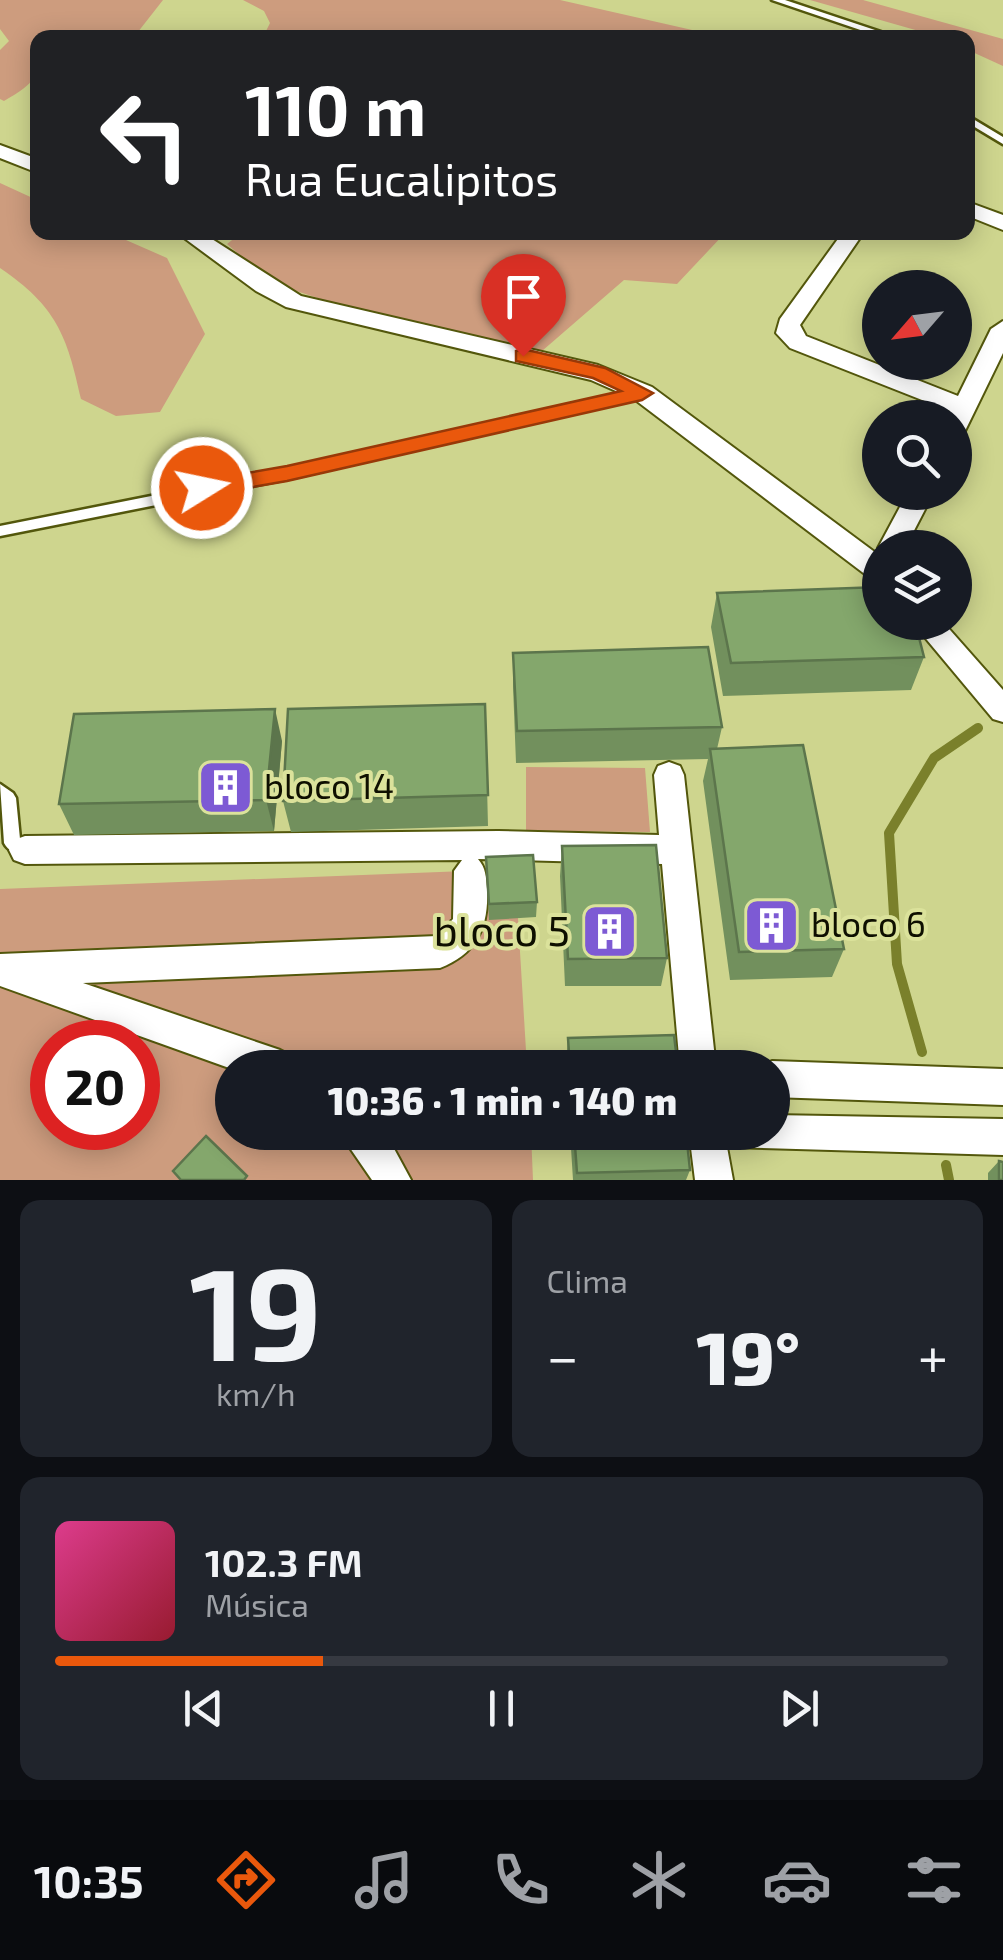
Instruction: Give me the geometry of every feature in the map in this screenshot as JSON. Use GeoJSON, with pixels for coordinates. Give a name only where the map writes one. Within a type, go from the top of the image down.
{"type":"FeatureCollection","features":[{"type":"Feature","properties":{"kind":"street"},"geometry":{"type":"LineString","coordinates":[[0,151],[30,161]]}},
{"type":"Feature","properties":{"kind":"street"},"geometry":{"type":"LineString","coordinates":[[975,211],[1003,223]]}},
{"type":"Feature","properties":{"kind":"street"},"geometry":{"type":"LineString","coordinates":[[198,240],[294,302],[598,372],[642,393],[862,557]]}},
{"type":"Feature","properties":{"kind":"street"},"geometry":{"type":"LineString","coordinates":[[848,240],[788,324],[788,333],[798,342],[922,400]]}},
{"type":"Feature","properties":{"kind":"street"},"geometry":{"type":"LineString","coordinates":[[969,400],[1003,329]]}},
{"type":"Feature","properties":{"kind":"street"},"geometry":{"type":"LineString","coordinates":[[942,640],[1003,710]]}},
{"type":"Feature","properties":{"kind":"street"},"geometry":{"type":"LineString","coordinates":[[670,775],[696,1050]]}},
{"type":"Feature","properties":{"kind":"street"},"geometry":{"type":"LineString","coordinates":[[25,850],[498,845],[677,850]]}},
{"type":"Feature","properties":{"kind":"street"},"geometry":{"type":"LineString","coordinates":[[0,970],[440,952],[466,935],[472,922],[470,870]]}},
{"type":"Feature","properties":{"kind":"street"},"geometry":{"type":"LineString","coordinates":[[0,970],[229,1050]]}},
{"type":"Feature","properties":{"kind":"street"},"geometry":{"type":"LineString","coordinates":[[790,1080],[1003,1087]]}},
{"type":"Feature","properties":{"kind":"street"},"geometry":{"type":"LineString","coordinates":[[790,1133],[1003,1137]]}},
{"type":"Feature","properties":{"kind":"street"},"geometry":{"type":"LineString","coordinates":[[377,1150],[392,1180]]}},
{"type":"Feature","properties":{"kind":"street"},"geometry":{"type":"LineString","coordinates":[[710,1150],[714,1180]]}},
{"type":"Feature","properties":{"kind":"lane"},"geometry":{"type":"LineString","coordinates":[[776,0],[870,30]]}},
{"type":"Feature","properties":{"kind":"lane"},"geometry":{"type":"LineString","coordinates":[[975,123],[1003,141]]}},
{"type":"Feature","properties":{"kind":"lane"},"geometry":{"type":"LineString","coordinates":[[0,531],[287,474],[642,393]]}},
{"type":"Feature","properties":{"kind":"lane"},"geometry":{"type":"LineString","coordinates":[[0,791],[8,798],[12,843],[25,850]]}},
{"type":"Feature","properties":{"kind":"shaded area"},"geometry":{"type":"Polygon","coordinates":[[[0,0],[163,0],[139,30],[30,30],[30,83],[4,101],[0,99],[0,50],[9,41],[0,29],[0,0]]]}},
{"type":"Feature","properties":{"kind":"shaded area"},"geometry":{"type":"Polygon","coordinates":[[[243,0],[560,0],[692,30],[266,30],[270,23],[264,11],[243,0]]]}},
{"type":"Feature","properties":{"kind":"shaded area"},"geometry":{"type":"Polygon","coordinates":[[[810,0],[863,0],[971,30],[915,30],[810,0]]]}},
{"type":"Feature","properties":{"kind":"shaded area"},"geometry":{"type":"Polygon","coordinates":[[[975,31],[1003,39],[1003,66],[975,53],[975,31]]]}},
{"type":"Feature","properties":{"kind":"shaded area"},"geometry":{"type":"Polygon","coordinates":[[[0,183],[30,197],[30,240],[126,240],[167,258],[205,334],[160,412],[116,416],[81,399],[64,339],[47,309],[0,268],[0,183]]]}},
{"type":"Feature","properties":{"kind":"shaded area"},"geometry":{"type":"Polygon","coordinates":[[[232,240],[718,240],[677,284],[624,280],[542,351],[351,309],[272,283],[227,244],[232,240]]]}},
{"type":"Feature","properties":{"kind":"shaded area"},"geometry":{"type":"Polygon","coordinates":[[[526,767],[645,768],[650,832],[526,831],[526,767]]]}},
{"type":"Feature","properties":{"kind":"shaded area"},"geometry":{"type":"Polygon","coordinates":[[[515,869],[526,1050],[215,1050],[215,1150],[532,1150],[533,1180],[0,1180],[0,889],[515,869]]]}},
{"type":"Feature","properties":{"kind":"building"},"geometry":{"type":"Polygon","coordinates":[[[862,588],[862,640],[920,640],[924,657],[731,663],[717,593],[862,588]]]}},
{"type":"Feature","properties":{"kind":"building"},"geometry":{"type":"Polygon","coordinates":[[[708,647],[722,727],[517,731],[513,653],[708,647]]]}},
{"type":"Feature","properties":{"kind":"building"},"geometry":{"type":"Polygon","coordinates":[[[485,704],[488,795],[283,801],[288,709],[485,704]]]}},
{"type":"Feature","properties":{"kind":"building"},"geometry":{"type":"Polygon","coordinates":[[[275,709],[266,800],[59,804],[74,714],[275,709]]]}},
{"type":"Feature","properties":{"kind":"building"},"geometry":{"type":"Polygon","coordinates":[[[803,745],[844,949],[739,952],[710,749],[803,745]]]}},
{"type":"Feature","properties":{"kind":"building","name":"bloco 5"},"geometry":{"type":"Polygon","coordinates":[[[656,845],[667,958],[568,959],[562,846],[656,845]]]}},
{"type":"Feature","properties":{"kind":"building"},"geometry":{"type":"Polygon","coordinates":[[[533,855],[537,902],[489,904],[486,857],[533,855]]]}},
{"type":"Feature","properties":{"kind":"building"},"geometry":{"type":"Polygon","coordinates":[[[674,1035],[676,1050],[569,1050],[568,1038],[674,1035]]]}},
{"type":"Feature","properties":{"kind":"building"},"geometry":{"type":"Polygon","coordinates":[[[206,1136],[215,1150],[220,1150],[247,1176],[244,1180],[181,1180],[173,1171],[206,1136]]]}},
{"type":"Feature","properties":{"kind":"building"},"geometry":{"type":"Polygon","coordinates":[[[575,1150],[688,1150],[690,1170],[577,1173],[575,1150]]]}},
{"type":"Feature","properties":{"kind":"building"},"geometry":{"type":"Polygon","coordinates":[[[999,1161],[1003,1162],[1003,1180],[999,1180],[999,1161]]]}},
{"type":"Feature","properties":{"kind":"waterway"},"geometry":{"type":"LineString","coordinates":[[922,1052],[897,964],[889,833],[934,758],[978,728]]}},
{"type":"Feature","properties":{"kind":"waterway"},"geometry":{"type":"LineString","coordinates":[[946,1165],[949,1180]]}},
{"type":"Feature","properties":{"kind":"place","name":"bloco 14"},"geometry":{"type":"Point","coordinates":[225,787]}},
{"type":"Feature","properties":{"kind":"place","name":"bloco 6"},"geometry":{"type":"Point","coordinates":[772,925]}},
{"type":"Feature","properties":{"kind":"place","name":"bloco 5"},"geometry":{"type":"Point","coordinates":[609,931]}},
{"type":"Feature","properties":{"kind":"route"},"geometry":{"type":"LineString","coordinates":[[202,488],[287,474],[642,393],[598,372],[523,356]]}}]}
